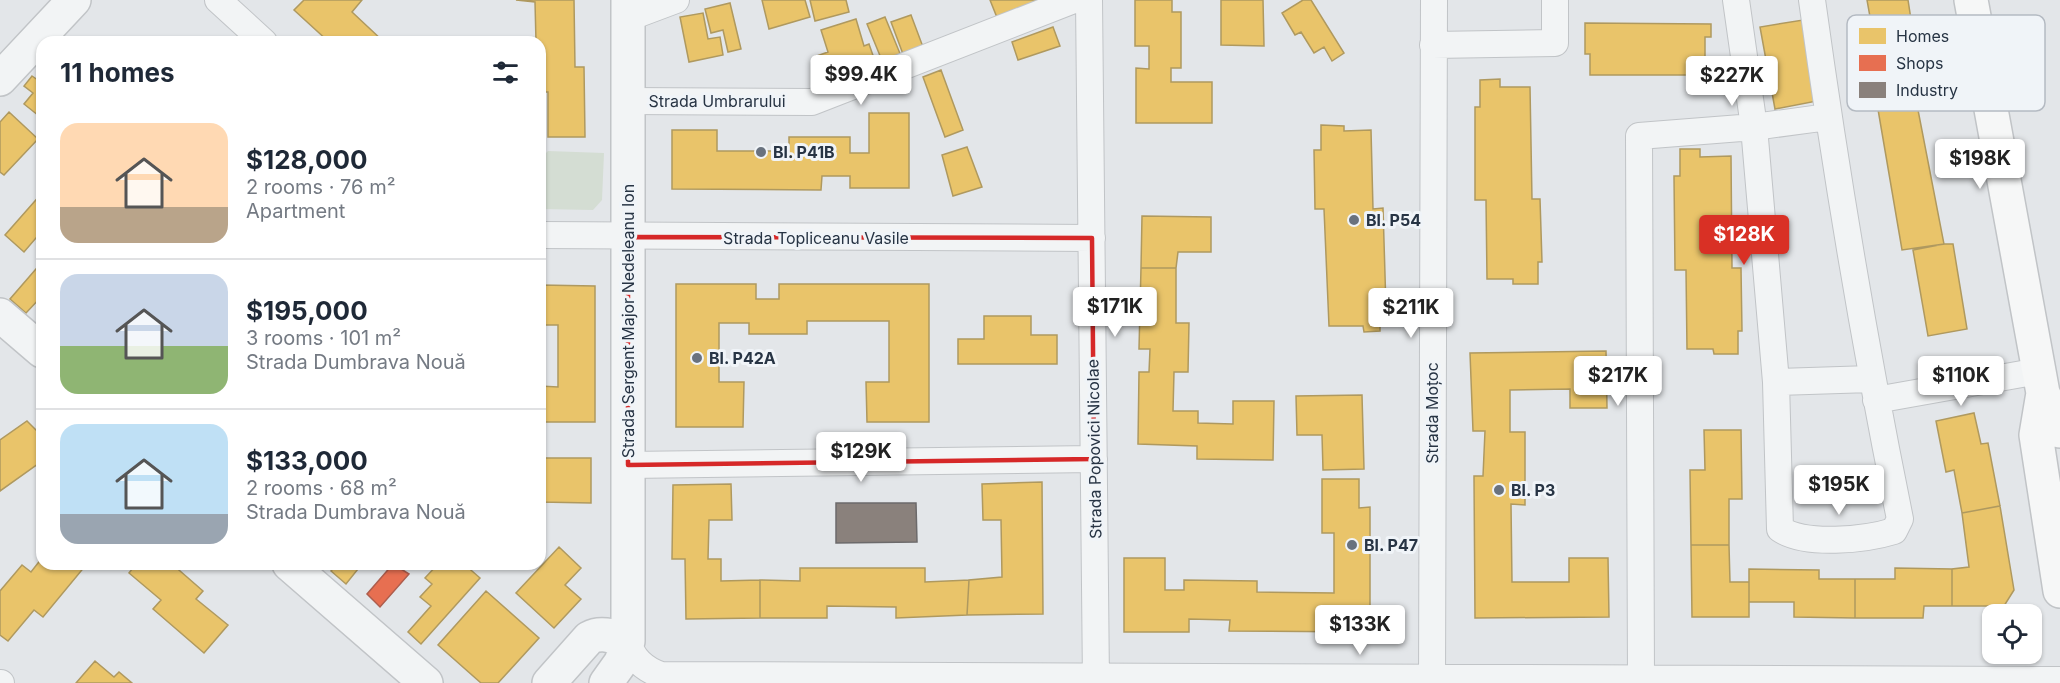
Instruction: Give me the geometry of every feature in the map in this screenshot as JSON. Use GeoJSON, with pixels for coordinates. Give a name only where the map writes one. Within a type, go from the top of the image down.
{"type":"FeatureCollection","features":[{"type":"Feature","properties":{"kind":"main road"},"geometry":{"type":"LineString","coordinates":[[1971,0],[1974,15]]}},
{"type":"Feature","properties":{"kind":"main road"},"geometry":{"type":"LineString","coordinates":[[1991,111],[2041,382],[2060,431]]}},
{"type":"Feature","properties":{"kind":"main road"},"geometry":{"type":"LineString","coordinates":[[2041,382],[2036,435],[2060,591]]}},
{"type":"Feature","properties":{"kind":"street"},"geometry":{"type":"LineString","coordinates":[[40,36],[74,0]]}},
{"type":"Feature","properties":{"kind":"street"},"geometry":{"type":"LineString","coordinates":[[218,0],[257,36]]}},
{"type":"Feature","properties":{"kind":"street"},"geometry":{"type":"LineString","coordinates":[[628,9],[675,0]]}},
{"type":"Feature","properties":{"kind":"street","name":"Strada Umbrarului"},"geometry":{"type":"LineString","coordinates":[[628,101],[812,102],[1074,0]]}},
{"type":"Feature","properties":{"kind":"street","name":"Strada Popovici Nicolae"},"geometry":{"type":"LineString","coordinates":[[1089,0],[1096,680]]}},
{"type":"Feature","properties":{"kind":"street","name":"Strada Moțoc"},"geometry":{"type":"LineString","coordinates":[[1432,680],[1434,0]]}},
{"type":"Feature","properties":{"kind":"street"},"geometry":{"type":"LineString","coordinates":[[1433,45],[1555,42],[1555,0]]}},
{"type":"Feature","properties":{"kind":"street"},"geometry":{"type":"LineString","coordinates":[[1736,0],[1755,128],[1776,382],[1780,529],[1791,537],[1807,539],[1871,537],[1894,531],[1900,519],[1873,389],[1828,117],[1812,0]]}},
{"type":"Feature","properties":{"kind":"street","name":"Strada Sergent Major Nedeleanu Ion"},"geometry":{"type":"LineString","coordinates":[[628,9],[628,641]]}},
{"type":"Feature","properties":{"kind":"street"},"geometry":{"type":"LineString","coordinates":[[0,79],[36,41]]}},
{"type":"Feature","properties":{"kind":"street"},"geometry":{"type":"LineString","coordinates":[[1641,679],[1639,136],[1755,128],[1828,117]]}},
{"type":"Feature","properties":{"kind":"street","name":"Strada Topliceanu Vasile"},"geometry":{"type":"LineString","coordinates":[[546,235],[1092,238]]}},
{"type":"Feature","properties":{"kind":"street"},"geometry":{"type":"LineString","coordinates":[[0,315],[36,346]]}},
{"type":"Feature","properties":{"kind":"street"},"geometry":{"type":"LineString","coordinates":[[1776,382],[1873,389],[2041,382]]}},
{"type":"Feature","properties":{"kind":"street"},"geometry":{"type":"LineString","coordinates":[[628,465],[1094,459]]}},
{"type":"Feature","properties":{"kind":"street"},"geometry":{"type":"LineString","coordinates":[[296,570],[426,683]]}},
{"type":"Feature","properties":{"kind":"street"},"geometry":{"type":"LineString","coordinates":[[549,683],[589,638],[597,634],[628,641]]}},
{"type":"Feature","properties":{"kind":"street"},"geometry":{"type":"LineString","coordinates":[[628,641],[631,653],[639,663],[661,675],[851,679],[1096,680],[2060,680]]}},
{"type":"Feature","properties":{"kind":"street"},"geometry":{"type":"LineString","coordinates":[[606,683],[621,662],[628,641]]}},
{"type":"Feature","properties":{"kind":"highlighted area"},"geometry":{"type":"Polygon","coordinates":[[[628,237],[1092,238],[1094,459],[628,465],[628,237]]]}},
{"type":"Feature","properties":{"kind":"shaded area"},"geometry":{"type":"Polygon","coordinates":[[[548,151],[604,153],[602,200],[593,210],[546,209],[546,153],[548,151]]]}},
{"type":"Feature","properties":{"kind":"building: Homes"},"geometry":{"type":"Polygon","coordinates":[[[304,0],[362,0],[352,12],[378,36],[322,36],[294,10],[304,0]]]}},
{"type":"Feature","properties":{"kind":"building: Homes"},"geometry":{"type":"Polygon","coordinates":[[[516,0],[574,0],[575,67],[584,67],[585,137],[548,137],[546,36],[536,36],[535,2],[516,0]]]}},
{"type":"Feature","properties":{"kind":"building: Homes"},"geometry":{"type":"Polygon","coordinates":[[[762,0],[805,0],[810,17],[769,29],[762,0]]]}},
{"type":"Feature","properties":{"kind":"building: Homes"},"geometry":{"type":"Polygon","coordinates":[[[810,0],[846,0],[849,12],[815,21],[810,0]]]}},
{"type":"Feature","properties":{"kind":"building: Homes"},"geometry":{"type":"Polygon","coordinates":[[[990,0],[1051,0],[998,20],[990,0]]]}},
{"type":"Feature","properties":{"kind":"building: Homes"},"geometry":{"type":"Polygon","coordinates":[[[1135,0],[1172,0],[1172,12],[1181,12],[1181,68],[1171,68],[1171,82],[1212,82],[1212,123],[1136,123],[1136,68],[1149,69],[1149,46],[1135,46],[1135,0]]]}},
{"type":"Feature","properties":{"kind":"building: Homes"},"geometry":{"type":"Polygon","coordinates":[[[1221,0],[1263,0],[1264,46],[1221,45],[1221,0]]]}},
{"type":"Feature","properties":{"kind":"building: Homes"},"geometry":{"type":"Polygon","coordinates":[[[1303,0],[1311,0],[1344,53],[1332,61],[1324,47],[1314,53],[1301,32],[1295,35],[1282,13],[1303,0]]]}},
{"type":"Feature","properties":{"kind":"building: Homes"},"geometry":{"type":"Polygon","coordinates":[[[1867,0],[1908,0],[1910,15],[1870,15],[1867,0]]]}},
{"type":"Feature","properties":{"kind":"building: Homes"},"geometry":{"type":"Polygon","coordinates":[[[730,3],[741,49],[728,52],[723,30],[711,33],[705,9],[730,3]]]}},
{"type":"Feature","properties":{"kind":"building: Homes"},"geometry":{"type":"Polygon","coordinates":[[[703,13],[708,39],[720,37],[723,55],[689,62],[680,17],[703,13]]]}},
{"type":"Feature","properties":{"kind":"building: Homes"},"geometry":{"type":"Polygon","coordinates":[[[911,15],[923,47],[903,54],[891,22],[911,15]]]}},
{"type":"Feature","properties":{"kind":"building: Homes"},"geometry":{"type":"Polygon","coordinates":[[[885,17],[901,56],[883,63],[867,24],[885,17]]]}},
{"type":"Feature","properties":{"kind":"building: Homes"},"geometry":{"type":"Polygon","coordinates":[[[856,19],[864,46],[869,44],[876,64],[822,82],[814,57],[828,52],[821,30],[856,19]]]}},
{"type":"Feature","properties":{"kind":"building: Homes"},"geometry":{"type":"Polygon","coordinates":[[[1803,20],[1817,101],[1775,109],[1760,27],[1803,20]]]}},
{"type":"Feature","properties":{"kind":"building: Homes"},"geometry":{"type":"Polygon","coordinates":[[[1585,23],[1711,24],[1711,37],[1705,37],[1705,75],[1590,75],[1590,54],[1585,54],[1585,23]]]}},
{"type":"Feature","properties":{"kind":"building: Homes"},"geometry":{"type":"Polygon","coordinates":[[[1053,27],[1060,46],[1018,60],[1012,42],[1053,27]]]}},
{"type":"Feature","properties":{"kind":"building: Homes"},"geometry":{"type":"Polygon","coordinates":[[[941,70],[963,130],[945,137],[923,77],[941,70]]]}},
{"type":"Feature","properties":{"kind":"building: Homes"},"geometry":{"type":"Polygon","coordinates":[[[32,76],[36,79],[36,114],[24,104],[33,93],[24,86],[32,76]]]}},
{"type":"Feature","properties":{"kind":"building: Homes"},"geometry":{"type":"Polygon","coordinates":[[[1500,79],[1500,87],[1530,87],[1532,199],[1540,199],[1542,262],[1538,262],[1538,284],[1513,284],[1513,279],[1487,279],[1486,200],[1475,200],[1475,107],[1480,107],[1480,80],[1500,79]]]}},
{"type":"Feature","properties":{"kind":"building: Homes"},"geometry":{"type":"Polygon","coordinates":[[[1878,111],[1918,111],[1944,244],[1902,250],[1878,111]]]}},
{"type":"Feature","properties":{"kind":"building: Homes"},"geometry":{"type":"Polygon","coordinates":[[[9,112],[36,137],[36,141],[4,175],[0,172],[0,122],[9,112]]]}},
{"type":"Feature","properties":{"kind":"building: Homes","name":"Bl. P41B"},"geometry":{"type":"Polygon","coordinates":[[[869,113],[909,113],[909,188],[850,188],[850,176],[822,176],[821,190],[672,189],[672,130],[717,130],[717,151],[789,151],[789,137],[850,137],[850,153],[869,153],[869,113]]]}},
{"type":"Feature","properties":{"kind":"building: Homes","name":"Bl. P54"},"geometry":{"type":"Polygon","coordinates":[[[1321,125],[1344,126],[1344,131],[1371,130],[1373,209],[1383,208],[1386,308],[1380,308],[1380,331],[1364,332],[1363,326],[1329,326],[1324,209],[1315,209],[1314,150],[1321,150],[1321,125]]]}},
{"type":"Feature","properties":{"kind":"building: Homes"},"geometry":{"type":"Polygon","coordinates":[[[967,147],[982,187],[953,196],[942,155],[967,147]]]}},
{"type":"Feature","properties":{"kind":"building: Homes"},"geometry":{"type":"Polygon","coordinates":[[[1680,149],[1700,149],[1700,157],[1731,156],[1732,268],[1741,268],[1742,331],[1738,331],[1738,354],[1714,354],[1713,349],[1687,349],[1686,270],[1675,270],[1674,176],[1680,176],[1680,149]]]}},
{"type":"Feature","properties":{"kind":"building: Homes"},"geometry":{"type":"Polygon","coordinates":[[[36,200],[36,238],[24,252],[5,235],[36,200]]]}},
{"type":"Feature","properties":{"kind":"building: Homes"},"geometry":{"type":"Polygon","coordinates":[[[1142,216],[1211,217],[1211,252],[1178,252],[1176,268],[1141,268],[1142,216]]]}},
{"type":"Feature","properties":{"kind":"building: Homes"},"geometry":{"type":"Polygon","coordinates":[[[1953,244],[1967,329],[1928,336],[1913,250],[1953,244]]]}},
{"type":"Feature","properties":{"kind":"building: Homes"},"geometry":{"type":"Polygon","coordinates":[[[1141,268],[1176,268],[1176,323],[1189,323],[1188,372],[1174,372],[1173,411],[1198,411],[1198,423],[1233,424],[1233,401],[1274,401],[1273,460],[1197,459],[1197,446],[1138,444],[1139,372],[1149,372],[1150,349],[1139,349],[1141,268]]]}},
{"type":"Feature","properties":{"kind":"building: Homes"},"geometry":{"type":"Polygon","coordinates":[[[36,269],[36,302],[26,313],[10,299],[36,269]]]}},
{"type":"Feature","properties":{"kind":"building: Homes","name":"Bl. P42A"},"geometry":{"type":"Polygon","coordinates":[[[676,284],[756,284],[756,299],[779,299],[779,284],[929,284],[929,422],[867,422],[866,382],[889,382],[889,321],[807,321],[807,334],[749,334],[749,323],[719,323],[719,382],[744,382],[743,427],[676,427],[676,284]]]}},
{"type":"Feature","properties":{"kind":"building: Homes"},"geometry":{"type":"Polygon","coordinates":[[[546,285],[595,286],[595,422],[546,422],[546,386],[558,387],[558,325],[546,325],[546,285]]]}},
{"type":"Feature","properties":{"kind":"building: Homes"},"geometry":{"type":"Polygon","coordinates":[[[984,316],[1031,316],[1031,335],[1057,335],[1057,364],[958,364],[958,339],[984,339],[984,316]]]}},
{"type":"Feature","properties":{"kind":"building: Homes","name":"Bl. P3"},"geometry":{"type":"Polygon","coordinates":[[[1606,351],[1607,408],[1570,408],[1570,389],[1510,390],[1510,432],[1525,432],[1525,505],[1511,504],[1512,582],[1569,582],[1569,558],[1608,558],[1609,617],[1475,618],[1474,476],[1483,476],[1485,431],[1473,431],[1470,353],[1606,351]]]}},
{"type":"Feature","properties":{"kind":"building: Homes"},"geometry":{"type":"Polygon","coordinates":[[[1362,395],[1364,469],[1323,470],[1322,435],[1297,435],[1296,396],[1362,395]]]}},
{"type":"Feature","properties":{"kind":"building: Homes"},"geometry":{"type":"Polygon","coordinates":[[[1974,413],[1981,444],[1988,443],[2000,506],[1962,513],[1954,470],[1946,472],[1936,421],[1974,413]]]}},
{"type":"Feature","properties":{"kind":"building: Homes"},"geometry":{"type":"Polygon","coordinates":[[[27,421],[36,430],[36,465],[0,491],[0,440],[27,421]]]}},
{"type":"Feature","properties":{"kind":"building: Homes"},"geometry":{"type":"Polygon","coordinates":[[[1704,430],[1741,430],[1742,499],[1729,499],[1729,545],[1691,545],[1690,470],[1705,470],[1704,430]]]}},
{"type":"Feature","properties":{"kind":"building: Homes"},"geometry":{"type":"Polygon","coordinates":[[[546,458],[591,458],[591,503],[546,502],[546,458]]]}},
{"type":"Feature","properties":{"kind":"building: Homes","name":"Bl. P47"},"geometry":{"type":"Polygon","coordinates":[[[1322,479],[1359,479],[1359,508],[1370,507],[1370,632],[1229,631],[1230,620],[1189,619],[1189,632],[1124,632],[1124,558],[1165,558],[1165,590],[1184,590],[1184,580],[1257,581],[1257,592],[1334,593],[1334,533],[1322,533],[1322,479]]]}},
{"type":"Feature","properties":{"kind":"building: Homes"},"geometry":{"type":"Polygon","coordinates":[[[1042,482],[1043,614],[967,615],[969,580],[1002,577],[1001,520],[983,520],[982,484],[1042,482]]]}},
{"type":"Feature","properties":{"kind":"building: Homes"},"geometry":{"type":"Polygon","coordinates":[[[731,484],[732,520],[709,520],[708,559],[721,559],[721,581],[760,580],[760,618],[686,619],[685,559],[672,559],[673,485],[731,484]]]}},
{"type":"Feature","properties":{"kind":"building: Homes"},"geometry":{"type":"Polygon","coordinates":[[[2000,506],[2014,590],[2005,604],[1952,606],[1952,569],[1969,567],[1962,513],[2000,506]]]}},
{"type":"Feature","properties":{"kind":"building: Homes"},"geometry":{"type":"Polygon","coordinates":[[[1691,545],[1729,545],[1730,582],[1749,582],[1749,617],[1692,617],[1691,545]]]}},
{"type":"Feature","properties":{"kind":"building: Homes"},"geometry":{"type":"Polygon","coordinates":[[[559,547],[581,568],[565,585],[581,599],[554,628],[516,593],[538,570],[546,570],[546,561],[559,547]]]}},
{"type":"Feature","properties":{"kind":"building: Homes"},"geometry":{"type":"Polygon","coordinates":[[[22,565],[31,572],[36,566],[36,570],[82,570],[43,617],[34,610],[8,641],[0,635],[0,591],[22,565]]]}},
{"type":"Feature","properties":{"kind":"building: Homes"},"geometry":{"type":"Polygon","coordinates":[[[800,568],[925,568],[925,582],[969,580],[967,615],[896,618],[896,607],[827,606],[827,618],[760,618],[760,580],[800,581],[800,568]]]}},
{"type":"Feature","properties":{"kind":"building: Homes"},"geometry":{"type":"Polygon","coordinates":[[[1895,568],[1952,569],[1952,606],[1924,606],[1923,618],[1855,618],[1855,579],[1895,579],[1895,568]]]}},
{"type":"Feature","properties":{"kind":"building: Homes"},"geometry":{"type":"Polygon","coordinates":[[[1749,569],[1819,570],[1819,579],[1855,579],[1855,618],[1794,617],[1794,602],[1749,602],[1749,569]]]}},
{"type":"Feature","properties":{"kind":"building: Homes"},"geometry":{"type":"Polygon","coordinates":[[[131,570],[179,570],[203,591],[196,599],[228,625],[204,653],[153,609],[161,600],[129,573],[131,570]]]}},
{"type":"Feature","properties":{"kind":"building: Homes"},"geometry":{"type":"Polygon","coordinates":[[[332,570],[357,570],[346,584],[332,570]]]}},
{"type":"Feature","properties":{"kind":"building: Homes"},"geometry":{"type":"Polygon","coordinates":[[[432,570],[471,570],[480,578],[421,644],[408,632],[431,606],[420,597],[432,584],[425,578],[432,570]]]}},
{"type":"Feature","properties":{"kind":"building: Homes"},"geometry":{"type":"Polygon","coordinates":[[[486,591],[539,638],[498,683],[481,683],[438,645],[486,591]]]}},
{"type":"Feature","properties":{"kind":"building: Homes"},"geometry":{"type":"Polygon","coordinates":[[[95,661],[114,677],[119,672],[132,683],[76,683],[95,661]]]}},
{"type":"Feature","properties":{"kind":"building: Shops"},"geometry":{"type":"Polygon","coordinates":[[[388,570],[403,570],[409,574],[380,607],[367,594],[388,570]]]}},
{"type":"Feature","properties":{"kind":"building: Industry"},"geometry":{"type":"Polygon","coordinates":[[[836,503],[916,503],[917,542],[836,543],[836,503]]]}},
{"type":"Feature","properties":{"kind":"place","name":"Bl. P41B"},"geometry":{"type":"Point","coordinates":[761,152]}},
{"type":"Feature","properties":{"kind":"place","name":"Bl. P54"},"geometry":{"type":"Point","coordinates":[1354,220]}},
{"type":"Feature","properties":{"kind":"place","name":"Bl. P42A"},"geometry":{"type":"Point","coordinates":[697,358]}},
{"type":"Feature","properties":{"kind":"place","name":"Bl. P3"},"geometry":{"type":"Point","coordinates":[1499,490]}},
{"type":"Feature","properties":{"kind":"place","name":"Bl. P47"},"geometry":{"type":"Point","coordinates":[1352,545]}}]}
